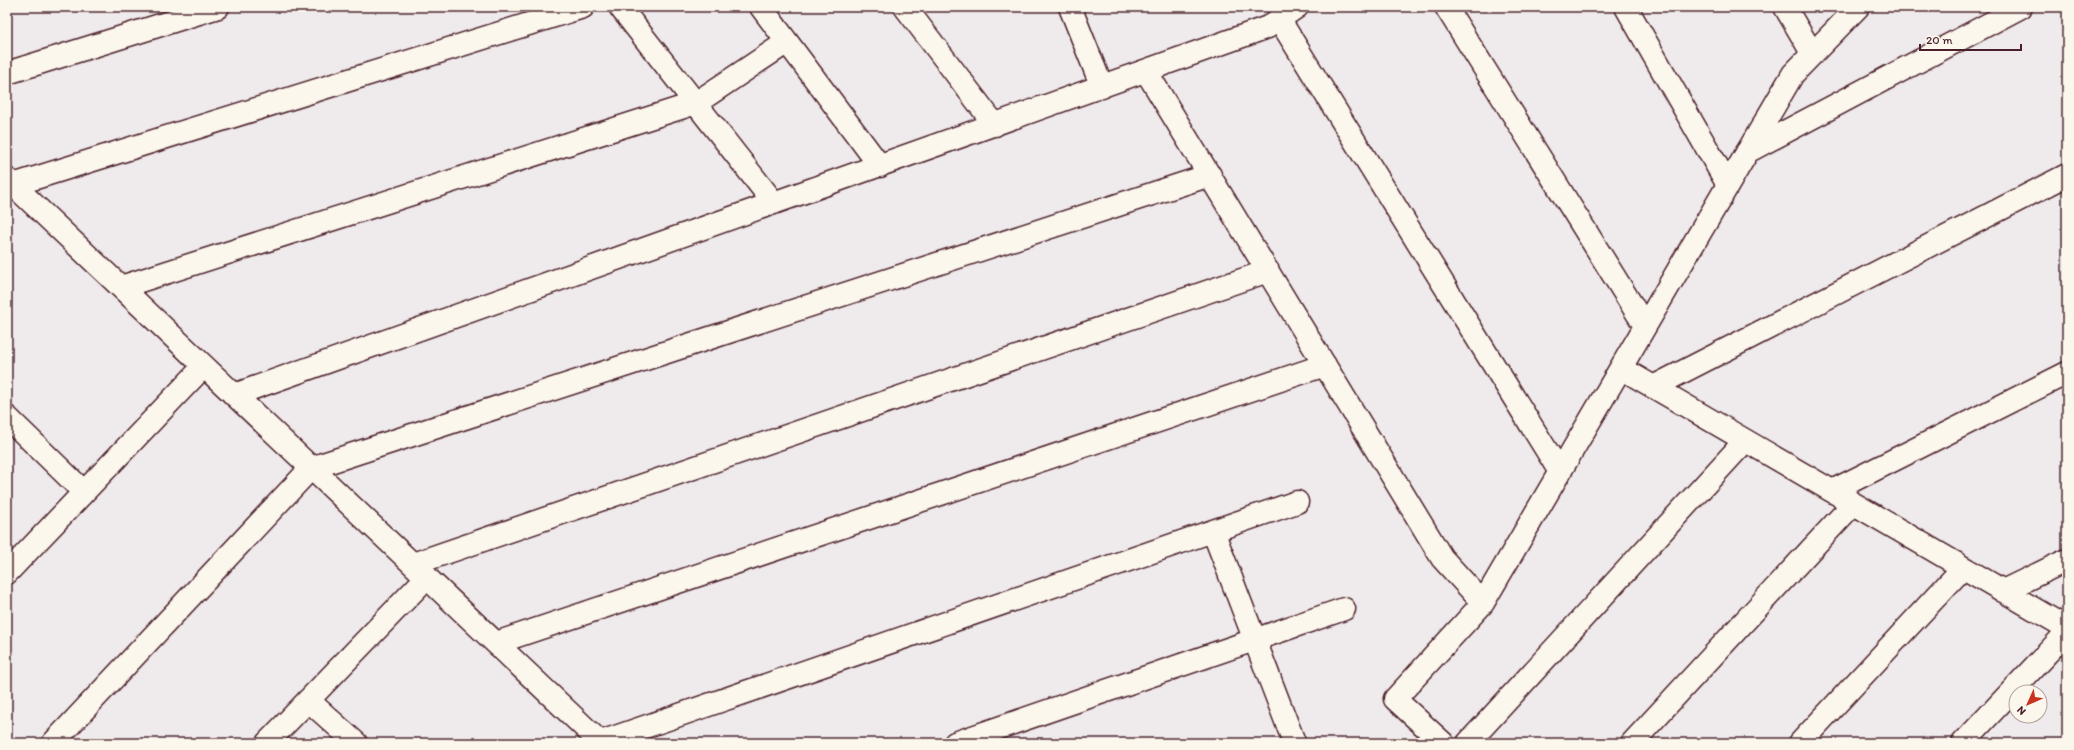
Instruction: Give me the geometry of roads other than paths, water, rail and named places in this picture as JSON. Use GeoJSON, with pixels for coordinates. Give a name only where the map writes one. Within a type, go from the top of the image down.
{"type":"FeatureCollection","features":[{"type":"Feature","properties":{"kind":"street"},"geometry":{"type":"LineString","coordinates":[[7,73],[218,7]]}},
{"type":"Feature","properties":{"kind":"street"},"geometry":{"type":"LineString","coordinates":[[582,7],[10,182],[601,743],[1297,502]]}},
{"type":"Feature","properties":{"kind":"street"},"geometry":{"type":"LineString","coordinates":[[620,7],[774,203]]}},
{"type":"Feature","properties":{"kind":"street"},"geometry":{"type":"LineString","coordinates":[[761,7],[880,166]]}},
{"type":"Feature","properties":{"kind":"street"},"geometry":{"type":"LineString","coordinates":[[905,7],[995,125]]}},
{"type":"Feature","properties":{"kind":"street"},"geometry":{"type":"LineString","coordinates":[[1060,7],[1082,36]]}},
{"type":"Feature","properties":{"kind":"street"},"geometry":{"type":"LineString","coordinates":[[1070,7],[1102,87]]}},
{"type":"Feature","properties":{"kind":"street"},"geometry":{"type":"LineString","coordinates":[[234,395],[1268,27],[1297,7]]}},
{"type":"Feature","properties":{"kind":"street"},"geometry":{"type":"LineString","coordinates":[[1446,7],[1645,326]]}},
{"type":"Feature","properties":{"kind":"street"},"geometry":{"type":"LineString","coordinates":[[1626,7],[1728,185]]}},
{"type":"Feature","properties":{"kind":"street"},"geometry":{"type":"LineString","coordinates":[[1785,7],[1812,53]]}},
{"type":"Feature","properties":{"kind":"street"},"geometry":{"type":"LineString","coordinates":[[1443,743],[1395,699],[1483,603],[1793,74],[1858,7]]}},
{"type":"Feature","properties":{"kind":"street"},"geometry":{"type":"LineString","coordinates":[[1747,152],[2022,7]]}},
{"type":"Feature","properties":{"kind":"street"},"geometry":{"type":"LineString","coordinates":[[1279,20],[1560,472]]}},
{"type":"Feature","properties":{"kind":"street"},"geometry":{"type":"LineString","coordinates":[[121,287],[696,103],[788,42]]}},
{"type":"Feature","properties":{"kind":"street"},"geometry":{"type":"LineString","coordinates":[[1146,71],[1442,558],[1483,603]]}},
{"type":"Feature","properties":{"kind":"street"},"geometry":{"type":"LineString","coordinates":[[53,743],[311,468],[1210,175]]}},
{"type":"Feature","properties":{"kind":"street"},"geometry":{"type":"LineString","coordinates":[[1653,387],[2067,176]]}},
{"type":"Feature","properties":{"kind":"street"},"geometry":{"type":"LineString","coordinates":[[267,743],[308,700],[420,571],[1268,271]]}},
{"type":"Feature","properties":{"kind":"street"},"geometry":{"type":"LineString","coordinates":[[7,573],[204,366]]}},
{"type":"Feature","properties":{"kind":"street"},"geometry":{"type":"LineString","coordinates":[[496,643],[1325,366]]}},
{"type":"Feature","properties":{"kind":"street"},"geometry":{"type":"LineString","coordinates":[[1621,368],[2067,628]]}},
{"type":"Feature","properties":{"kind":"street"},"geometry":{"type":"LineString","coordinates":[[1832,491],[2067,373]]}},
{"type":"Feature","properties":{"kind":"street"},"geometry":{"type":"LineString","coordinates":[[7,417],[84,492]]}},
{"type":"Feature","properties":{"kind":"street"},"geometry":{"type":"LineString","coordinates":[[1468,743],[1745,441]]}},
{"type":"Feature","properties":{"kind":"street"},"geometry":{"type":"LineString","coordinates":[[1632,743],[1853,504]]}},
{"type":"Feature","properties":{"kind":"street"},"geometry":{"type":"LineString","coordinates":[[1213,532],[1255,640],[1298,743]]}},
{"type":"Feature","properties":{"kind":"street"},"geometry":{"type":"LineString","coordinates":[[2003,591],[2067,560]]}},
{"type":"Feature","properties":{"kind":"street"},"geometry":{"type":"LineString","coordinates":[[1800,743],[1963,568]]}},
{"type":"Feature","properties":{"kind":"street"},"geometry":{"type":"LineString","coordinates":[[955,743],[1344,609]]}},
{"type":"Feature","properties":{"kind":"street"},"geometry":{"type":"LineString","coordinates":[[1963,743],[2067,632]]}},
{"type":"Feature","properties":{"kind":"street"},"geometry":{"type":"LineString","coordinates":[[308,700],[356,743]]}}]}
